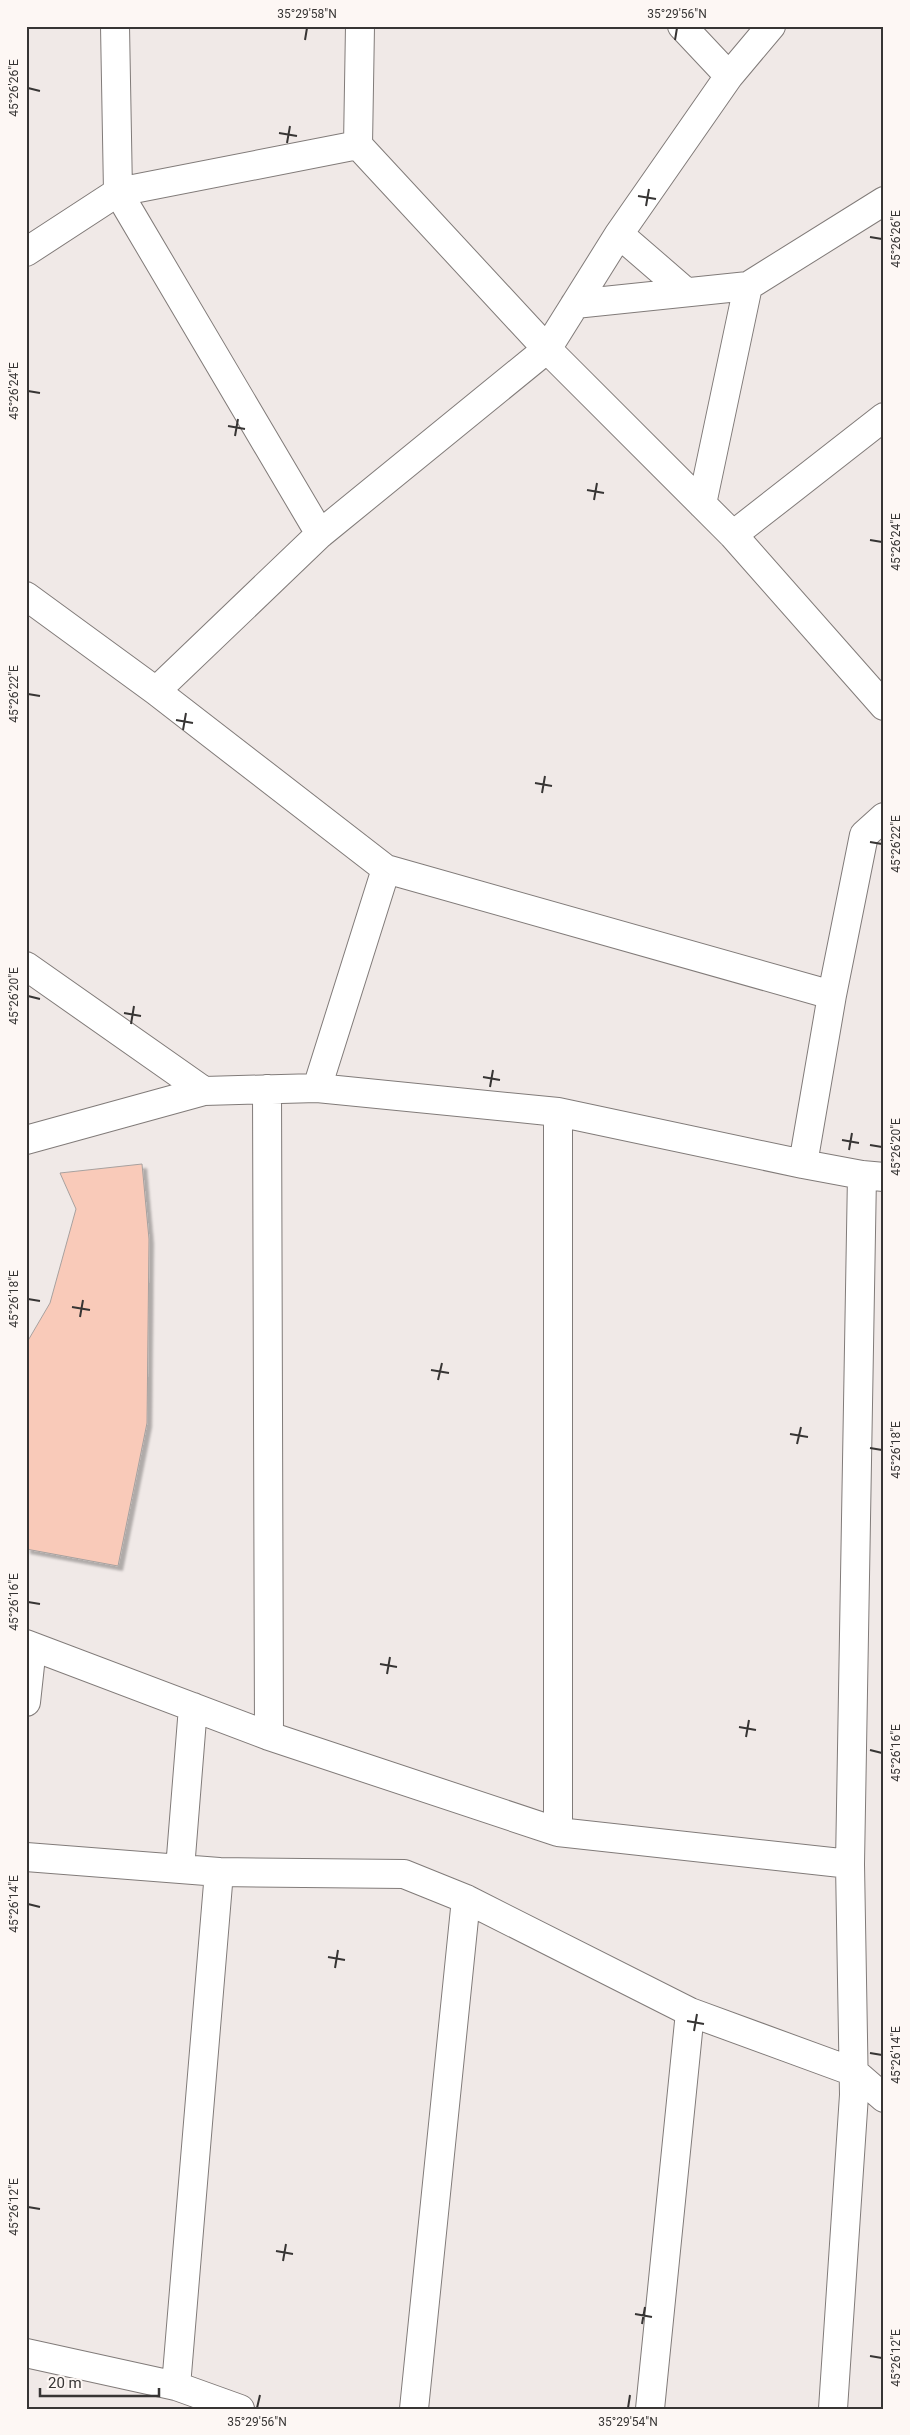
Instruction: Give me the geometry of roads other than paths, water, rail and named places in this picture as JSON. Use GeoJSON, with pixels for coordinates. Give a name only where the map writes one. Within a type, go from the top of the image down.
{"type":"FeatureCollection","features":[{"type":"Feature","properties":{"kind":"street"},"geometry":{"type":"LineString","coordinates":[[115,26],[118,192],[320,534]]}},
{"type":"Feature","properties":{"kind":"street"},"geometry":{"type":"LineString","coordinates":[[360,26],[358,145],[547,349],[733,535],[884,706]]}},
{"type":"Feature","properties":{"kind":"street"},"geometry":{"type":"LineString","coordinates":[[682,26],[729,76]]}},
{"type":"Feature","properties":{"kind":"street"},"geometry":{"type":"LineString","coordinates":[[156,691],[320,534],[547,349],[619,234],[729,76],[771,26]]}},
{"type":"Feature","properties":{"kind":"street"},"geometry":{"type":"LineString","coordinates":[[26,252],[118,192],[358,145]]}},
{"type":"Feature","properties":{"kind":"street"},"geometry":{"type":"LineString","coordinates":[[575,304],[748,286],[884,201]]}},
{"type":"Feature","properties":{"kind":"street"},"geometry":{"type":"LineString","coordinates":[[619,234],[686,292]]}},
{"type":"Feature","properties":{"kind":"street"},"geometry":{"type":"LineString","coordinates":[[702,504],[748,286]]}},
{"type":"Feature","properties":{"kind":"street"},"geometry":{"type":"LineString","coordinates":[[733,535],[884,417]]}},
{"type":"Feature","properties":{"kind":"street"},"geometry":{"type":"LineString","coordinates":[[26,596],[156,691],[386,869],[832,995]]}},
{"type":"Feature","properties":{"kind":"street"},"geometry":{"type":"LineString","coordinates":[[803,1164],[832,995],[864,835],[884,817]]}},
{"type":"Feature","properties":{"kind":"street"},"geometry":{"type":"LineString","coordinates":[[318,1088],[386,869]]}},
{"type":"Feature","properties":{"kind":"street"},"geometry":{"type":"LineString","coordinates":[[26,966],[204,1091]]}},
{"type":"Feature","properties":{"kind":"street"},"geometry":{"type":"LineString","coordinates":[[26,1140],[204,1091],[318,1088],[558,1112],[803,1164],[873,1176],[850,1864],[854,2084],[833,2409]]}},
{"type":"Feature","properties":{"kind":"street"},"geometry":{"type":"LineString","coordinates":[[267,1089],[269,1736]]}},
{"type":"Feature","properties":{"kind":"street"},"geometry":{"type":"LineString","coordinates":[[558,1112],[558,1832]]}},
{"type":"Feature","properties":{"kind":"street"},"geometry":{"type":"LineString","coordinates":[[26,1702],[29,1646],[269,1736],[558,1832],[850,1864]]}},
{"type":"Feature","properties":{"kind":"street"},"geometry":{"type":"LineString","coordinates":[[180,1869],[193,1707]]}},
{"type":"Feature","properties":{"kind":"street"},"geometry":{"type":"LineString","coordinates":[[26,1857],[219,1872],[404,1874],[466,1899],[690,2012],[819,2059],[854,2084],[884,2099]]}},
{"type":"Feature","properties":{"kind":"street"},"geometry":{"type":"LineString","coordinates":[[176,2386],[219,1872]]}},
{"type":"Feature","properties":{"kind":"street"},"geometry":{"type":"LineString","coordinates":[[414,2409],[466,1899]]}},
{"type":"Feature","properties":{"kind":"street"},"geometry":{"type":"LineString","coordinates":[[650,2409],[690,2012]]}},
{"type":"Feature","properties":{"kind":"street"},"geometry":{"type":"LineString","coordinates":[[26,2353],[176,2386],[240,2409]]}}]}
